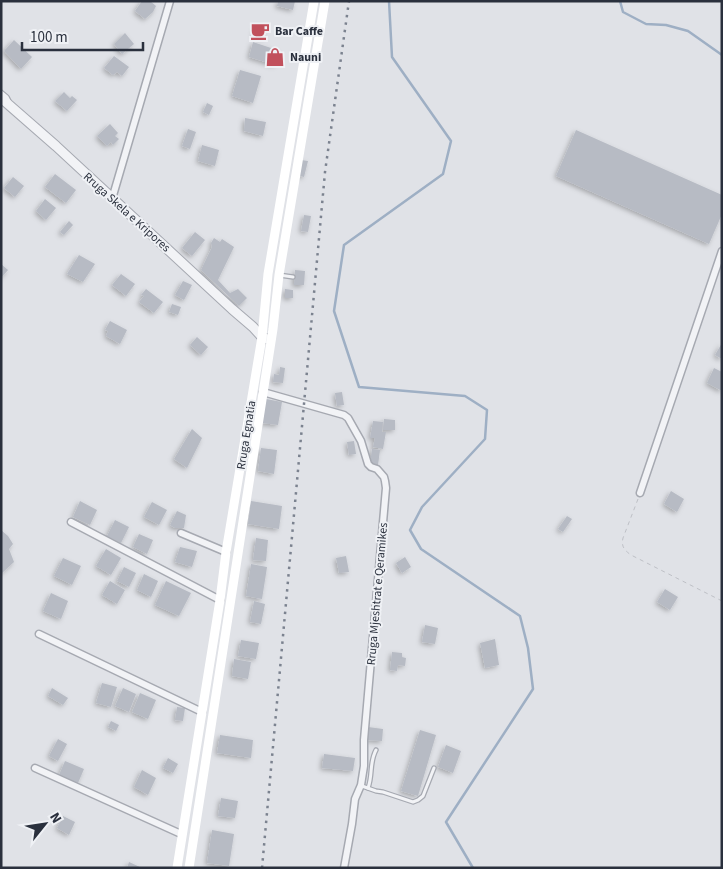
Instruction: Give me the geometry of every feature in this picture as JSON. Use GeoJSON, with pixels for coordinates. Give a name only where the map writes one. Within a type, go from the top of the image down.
{"type":"FeatureCollection","features":[{"type":"Feature","properties":{"kind":"main road","name":"Rruga Egnatia"},"geometry":{"type":"LineString","coordinates":[[177,868],[226,552],[262,338],[258,327],[314,1]]}},
{"type":"Feature","properties":{"kind":"main road","name":"Rruga Egnatia"},"geometry":{"type":"LineString","coordinates":[[189,868],[272,340],[279,275],[325,1]]}},
{"type":"Feature","properties":{"kind":"street"},"geometry":{"type":"LineString","coordinates":[[112,199],[170,1]]}},
{"type":"Feature","properties":{"kind":"street","name":"Rruga Skela e Kripores"},"geometry":{"type":"LineString","coordinates":[[4,99],[232,309],[258,327]]}},
{"type":"Feature","properties":{"kind":"street"},"geometry":{"type":"LineString","coordinates":[[640,494],[722,251]]}},
{"type":"Feature","properties":{"kind":"street"},"geometry":{"type":"LineString","coordinates":[[258,327],[273,328]]}},
{"type":"Feature","properties":{"kind":"street"},"geometry":{"type":"LineString","coordinates":[[262,338],[272,340]]}},
{"type":"Feature","properties":{"kind":"street","name":"Rruga Mjeshtrat e Qeramikes"},"geometry":{"type":"LineString","coordinates":[[263,392],[344,415],[348,418],[361,441],[368,464],[380,472],[385,481],[386,488],[364,740],[365,787],[354,799],[352,824],[344,868]]}},
{"type":"Feature","properties":{"kind":"street"},"geometry":{"type":"LineString","coordinates":[[71,522],[220,600]]}},
{"type":"Feature","properties":{"kind":"street"},"geometry":{"type":"LineString","coordinates":[[181,533],[226,552]]}},
{"type":"Feature","properties":{"kind":"street"},"geometry":{"type":"LineString","coordinates":[[39,634],[202,712]]}},
{"type":"Feature","properties":{"kind":"street"},"geometry":{"type":"LineString","coordinates":[[35,768],[182,834]]}},
{"type":"Feature","properties":{"kind":"lane"},"geometry":{"type":"LineString","coordinates":[[279,275],[293,277]]}},
{"type":"Feature","properties":{"kind":"lane"},"geometry":{"type":"LineString","coordinates":[[376,750],[371,764],[370,782],[365,787],[408,801],[413,802],[423,796],[434,768]]}},
{"type":"Feature","properties":{"kind":"path"},"geometry":{"type":"LineString","coordinates":[[640,494],[623,538],[624,549],[630,555],[722,601]]}},
{"type":"Feature","properties":{"kind":"building"},"geometry":{"type":"Polygon","coordinates":[[[142,1],[150,1],[156,6],[153,12],[145,19],[135,11],[142,1]]]}},
{"type":"Feature","properties":{"kind":"building"},"geometry":{"type":"Polygon","coordinates":[[[278,1],[295,1],[293,10],[277,6],[278,1]]]}},
{"type":"Feature","properties":{"kind":"building","name":"Bar Caffe"},"geometry":{"type":"Polygon","coordinates":[[[257,24],[266,27],[263,38],[254,35],[257,24]]]}},
{"type":"Feature","properties":{"kind":"building"},"geometry":{"type":"Polygon","coordinates":[[[125,33],[134,44],[122,54],[114,44],[125,33]]]}},
{"type":"Feature","properties":{"kind":"building"},"geometry":{"type":"Polygon","coordinates":[[[14,40],[32,57],[21,69],[4,51],[14,40]]]}},
{"type":"Feature","properties":{"kind":"building"},"geometry":{"type":"Polygon","coordinates":[[[253,42],[280,51],[275,65],[249,57],[253,42]]]}},
{"type":"Feature","properties":{"kind":"building"},"geometry":{"type":"Polygon","coordinates":[[[114,56],[129,67],[122,76],[117,72],[113,75],[104,68],[114,56]]]}},
{"type":"Feature","properties":{"kind":"building"},"geometry":{"type":"Polygon","coordinates":[[[240,70],[261,76],[253,103],[232,96],[240,70]]]}},
{"type":"Feature","properties":{"kind":"building"},"geometry":{"type":"Polygon","coordinates":[[[64,92],[70,98],[72,96],[77,100],[67,111],[55,101],[64,92]]]}},
{"type":"Feature","properties":{"kind":"building"},"geometry":{"type":"Polygon","coordinates":[[[207,103],[213,106],[209,115],[203,112],[207,103]]]}},
{"type":"Feature","properties":{"kind":"building"},"geometry":{"type":"Polygon","coordinates":[[[245,118],[266,122],[263,136],[244,131],[245,118]]]}},
{"type":"Feature","properties":{"kind":"building"},"geometry":{"type":"Polygon","coordinates":[[[110,124],[118,133],[115,136],[119,139],[113,145],[111,142],[107,146],[97,136],[110,124]]]}},
{"type":"Feature","properties":{"kind":"building"},"geometry":{"type":"Polygon","coordinates":[[[188,129],[196,132],[190,149],[182,146],[188,129]]]}},
{"type":"Feature","properties":{"kind":"building"},"geometry":{"type":"Polygon","coordinates":[[[576,130],[722,195],[722,214],[709,244],[556,176],[576,130]]]}},
{"type":"Feature","properties":{"kind":"building"},"geometry":{"type":"Polygon","coordinates":[[[202,145],[219,150],[215,166],[198,161],[202,145]]]}},
{"type":"Feature","properties":{"kind":"building"},"geometry":{"type":"Polygon","coordinates":[[[301,160],[308,161],[304,177],[297,175],[301,160]]]}},
{"type":"Feature","properties":{"kind":"building"},"geometry":{"type":"Polygon","coordinates":[[[55,174],[76,190],[66,203],[45,187],[55,174]]]}},
{"type":"Feature","properties":{"kind":"building"},"geometry":{"type":"Polygon","coordinates":[[[13,177],[24,186],[15,197],[4,188],[13,177]]]}},
{"type":"Feature","properties":{"kind":"building"},"geometry":{"type":"Polygon","coordinates":[[[45,199],[56,208],[46,220],[36,211],[45,199]]]}},
{"type":"Feature","properties":{"kind":"building"},"geometry":{"type":"Polygon","coordinates":[[[304,215],[311,216],[308,232],[301,231],[304,215]]]}},
{"type":"Feature","properties":{"kind":"building"},"geometry":{"type":"Polygon","coordinates":[[[69,221],[73,225],[64,235],[60,232],[69,221]]]}},
{"type":"Feature","properties":{"kind":"building"},"geometry":{"type":"Polygon","coordinates":[[[195,232],[205,240],[192,256],[182,248],[195,232]]]}},
{"type":"Feature","properties":{"kind":"building"},"geometry":{"type":"Polygon","coordinates":[[[214,238],[220,242],[222,239],[234,247],[218,280],[230,293],[238,289],[247,298],[239,306],[201,270],[212,247],[211,243],[214,238]]]}},
{"type":"Feature","properties":{"kind":"building"},"geometry":{"type":"Polygon","coordinates":[[[79,255],[95,264],[83,282],[67,274],[79,255]]]}},
{"type":"Feature","properties":{"kind":"building"},"geometry":{"type":"Polygon","coordinates":[[[1,264],[8,270],[1,278],[1,264]]]}},
{"type":"Feature","properties":{"kind":"building"},"geometry":{"type":"Polygon","coordinates":[[[295,270],[305,271],[304,285],[294,285],[295,270]]]}},
{"type":"Feature","properties":{"kind":"building"},"geometry":{"type":"Polygon","coordinates":[[[121,274],[135,284],[126,296],[112,285],[121,274]]]}},
{"type":"Feature","properties":{"kind":"building"},"geometry":{"type":"Polygon","coordinates":[[[183,281],[192,285],[184,300],[175,295],[183,281]]]}},
{"type":"Feature","properties":{"kind":"building"},"geometry":{"type":"Polygon","coordinates":[[[146,289],[163,302],[154,313],[139,302],[144,296],[141,295],[146,289]]]}},
{"type":"Feature","properties":{"kind":"building"},"geometry":{"type":"Polygon","coordinates":[[[285,289],[293,290],[293,298],[285,298],[285,289]]]}},
{"type":"Feature","properties":{"kind":"building"},"geometry":{"type":"Polygon","coordinates":[[[172,304],[181,307],[178,315],[169,312],[172,304]]]}},
{"type":"Feature","properties":{"kind":"building"},"geometry":{"type":"Polygon","coordinates":[[[110,321],[127,330],[120,344],[106,336],[108,331],[105,330],[110,321]]]}},
{"type":"Feature","properties":{"kind":"building"},"geometry":{"type":"Polygon","coordinates":[[[197,337],[208,347],[201,355],[190,345],[197,337]]]}},
{"type":"Feature","properties":{"kind":"building"},"geometry":{"type":"Polygon","coordinates":[[[722,343],[722,359],[715,355],[722,343]]]}},
{"type":"Feature","properties":{"kind":"building"},"geometry":{"type":"Polygon","coordinates":[[[280,367],[285,368],[283,383],[273,382],[274,374],[279,375],[280,367]]]}},
{"type":"Feature","properties":{"kind":"building"},"geometry":{"type":"Polygon","coordinates":[[[714,368],[722,372],[722,391],[707,383],[714,368]]]}},
{"type":"Feature","properties":{"kind":"building"},"geometry":{"type":"Polygon","coordinates":[[[342,392],[344,405],[337,406],[335,393],[342,392]]]}},
{"type":"Feature","properties":{"kind":"building"},"geometry":{"type":"Polygon","coordinates":[[[266,399],[282,402],[278,425],[262,423],[266,399]]]}},
{"type":"Feature","properties":{"kind":"building"},"geometry":{"type":"Polygon","coordinates":[[[384,419],[395,420],[395,430],[383,430],[384,419]]]}},
{"type":"Feature","properties":{"kind":"building"},"geometry":{"type":"Polygon","coordinates":[[[373,421],[383,422],[382,432],[386,432],[383,449],[373,447],[375,438],[370,438],[373,421]]]}},
{"type":"Feature","properties":{"kind":"building"},"geometry":{"type":"Polygon","coordinates":[[[192,429],[202,438],[187,468],[174,459],[192,429]]]}},
{"type":"Feature","properties":{"kind":"building"},"geometry":{"type":"Polygon","coordinates":[[[354,441],[356,454],[349,455],[347,442],[354,441]]]}},
{"type":"Feature","properties":{"kind":"building"},"geometry":{"type":"Polygon","coordinates":[[[261,448],[277,450],[274,474],[258,471],[261,448]]]}},
{"type":"Feature","properties":{"kind":"building"},"geometry":{"type":"Polygon","coordinates":[[[372,449],[380,450],[378,465],[370,464],[372,449]]]}},
{"type":"Feature","properties":{"kind":"building"},"geometry":{"type":"Polygon","coordinates":[[[671,491],[684,499],[677,512],[664,504],[671,491]]]}},
{"type":"Feature","properties":{"kind":"building"},"geometry":{"type":"Polygon","coordinates":[[[80,501],[97,510],[90,525],[73,517],[80,501]]]}},
{"type":"Feature","properties":{"kind":"building"},"geometry":{"type":"Polygon","coordinates":[[[251,501],[282,506],[279,529],[248,524],[251,501]]]}},
{"type":"Feature","properties":{"kind":"building"},"geometry":{"type":"Polygon","coordinates":[[[152,502],[167,510],[159,525],[144,517],[152,502]]]}},
{"type":"Feature","properties":{"kind":"building"},"geometry":{"type":"Polygon","coordinates":[[[177,511],[186,515],[184,528],[175,528],[170,525],[177,511]]]}},
{"type":"Feature","properties":{"kind":"building"},"geometry":{"type":"Polygon","coordinates":[[[567,516],[572,519],[563,532],[558,529],[567,516]]]}},
{"type":"Feature","properties":{"kind":"building"},"geometry":{"type":"Polygon","coordinates":[[[115,520],[129,527],[121,543],[107,536],[115,520]]]}},
{"type":"Feature","properties":{"kind":"building"},"geometry":{"type":"Polygon","coordinates":[[[1,530],[13,544],[9,549],[14,562],[1,574],[1,530]]]}},
{"type":"Feature","properties":{"kind":"building"},"geometry":{"type":"Polygon","coordinates":[[[139,534],[153,540],[147,554],[133,547],[139,534]]]}},
{"type":"Feature","properties":{"kind":"building"},"geometry":{"type":"Polygon","coordinates":[[[256,538],[268,540],[266,561],[253,560],[256,538]]]}},
{"type":"Feature","properties":{"kind":"building"},"geometry":{"type":"Polygon","coordinates":[[[180,547],[197,551],[192,567],[175,562],[180,547]]]}},
{"type":"Feature","properties":{"kind":"building"},"geometry":{"type":"Polygon","coordinates":[[[106,549],[121,558],[111,575],[96,566],[106,549]]]}},
{"type":"Feature","properties":{"kind":"building"},"geometry":{"type":"Polygon","coordinates":[[[346,556],[349,572],[339,573],[336,558],[346,556]]]}},
{"type":"Feature","properties":{"kind":"building"},"geometry":{"type":"Polygon","coordinates":[[[405,557],[411,567],[402,573],[396,563],[405,557]]]}},
{"type":"Feature","properties":{"kind":"building"},"geometry":{"type":"Polygon","coordinates":[[[63,558],[81,566],[72,585],[54,576],[63,558]]]}},
{"type":"Feature","properties":{"kind":"building"},"geometry":{"type":"Polygon","coordinates":[[[251,564],[267,567],[262,599],[246,596],[251,564]]]}},
{"type":"Feature","properties":{"kind":"building"},"geometry":{"type":"Polygon","coordinates":[[[124,567],[136,573],[129,587],[117,581],[124,567]]]}},
{"type":"Feature","properties":{"kind":"building"},"geometry":{"type":"Polygon","coordinates":[[[144,574],[158,581],[151,597],[137,590],[144,574]]]}},
{"type":"Feature","properties":{"kind":"building"},"geometry":{"type":"Polygon","coordinates":[[[110,581],[125,590],[117,604],[102,595],[110,581]]]}},
{"type":"Feature","properties":{"kind":"building"},"geometry":{"type":"Polygon","coordinates":[[[166,581],[191,593],[179,616],[155,605],[166,581]]]}},
{"type":"Feature","properties":{"kind":"building"},"geometry":{"type":"Polygon","coordinates":[[[665,589],[678,597],[670,610],[657,602],[665,589]]]}},
{"type":"Feature","properties":{"kind":"building"},"geometry":{"type":"Polygon","coordinates":[[[51,593],[68,601],[61,619],[43,611],[51,593]]]}},
{"type":"Feature","properties":{"kind":"building"},"geometry":{"type":"Polygon","coordinates":[[[254,601],[265,604],[261,624],[250,622],[254,601]]]}},
{"type":"Feature","properties":{"kind":"building"},"geometry":{"type":"Polygon","coordinates":[[[425,625],[438,628],[435,644],[422,642],[425,625]]]}},
{"type":"Feature","properties":{"kind":"building"},"geometry":{"type":"Polygon","coordinates":[[[495,639],[499,665],[485,668],[480,643],[495,639]]]}},
{"type":"Feature","properties":{"kind":"building"},"geometry":{"type":"Polygon","coordinates":[[[241,640],[259,643],[256,659],[238,656],[241,640]]]}},
{"type":"Feature","properties":{"kind":"building"},"geometry":{"type":"Polygon","coordinates":[[[392,652],[402,653],[402,657],[406,658],[405,666],[398,665],[397,671],[390,670],[392,652]]]}},
{"type":"Feature","properties":{"kind":"building"},"geometry":{"type":"Polygon","coordinates":[[[234,659],[251,662],[248,679],[232,676],[234,659]]]}},
{"type":"Feature","properties":{"kind":"building"},"geometry":{"type":"Polygon","coordinates":[[[102,683],[117,687],[111,707],[96,703],[102,683]]]}},
{"type":"Feature","properties":{"kind":"building"},"geometry":{"type":"Polygon","coordinates":[[[52,688],[68,698],[63,705],[48,696],[52,688]]]}},
{"type":"Feature","properties":{"kind":"building"},"geometry":{"type":"Polygon","coordinates":[[[123,688],[136,694],[129,712],[115,706],[123,688]]]}},
{"type":"Feature","properties":{"kind":"building"},"geometry":{"type":"Polygon","coordinates":[[[140,693],[156,700],[148,719],[132,712],[140,693]]]}},
{"type":"Feature","properties":{"kind":"building"},"geometry":{"type":"Polygon","coordinates":[[[177,707],[185,708],[183,721],[175,720],[177,707]]]}},
{"type":"Feature","properties":{"kind":"building"},"geometry":{"type":"Polygon","coordinates":[[[111,721],[119,725],[116,731],[108,727],[111,721]]]}},
{"type":"Feature","properties":{"kind":"building"},"geometry":{"type":"Polygon","coordinates":[[[368,727],[383,729],[382,741],[367,740],[368,727]]]}},
{"type":"Feature","properties":{"kind":"building"},"geometry":{"type":"Polygon","coordinates":[[[420,730],[436,735],[418,796],[401,791],[420,730]]]}},
{"type":"Feature","properties":{"kind":"building"},"geometry":{"type":"Polygon","coordinates":[[[220,735],[253,740],[251,758],[217,753],[220,735]]]}},
{"type":"Feature","properties":{"kind":"building"},"geometry":{"type":"Polygon","coordinates":[[[58,739],[67,744],[58,761],[49,756],[58,739]]]}},
{"type":"Feature","properties":{"kind":"building"},"geometry":{"type":"Polygon","coordinates":[[[446,745],[461,751],[453,773],[438,767],[446,745]]]}},
{"type":"Feature","properties":{"kind":"building"},"geometry":{"type":"Polygon","coordinates":[[[324,754],[355,758],[353,771],[322,768],[324,754]]]}},
{"type":"Feature","properties":{"kind":"building"},"geometry":{"type":"Polygon","coordinates":[[[168,758],[178,764],[173,773],[163,768],[168,758]]]}},
{"type":"Feature","properties":{"kind":"building"},"geometry":{"type":"Polygon","coordinates":[[[65,761],[84,769],[78,783],[59,775],[65,761]]]}},
{"type":"Feature","properties":{"kind":"building"},"geometry":{"type":"Polygon","coordinates":[[[142,770],[156,778],[148,795],[134,787],[142,770]]]}},
{"type":"Feature","properties":{"kind":"building"},"geometry":{"type":"Polygon","coordinates":[[[221,798],[238,801],[235,818],[218,816],[221,798]]]}},
{"type":"Feature","properties":{"kind":"building"},"geometry":{"type":"Polygon","coordinates":[[[63,816],[75,822],[69,835],[57,828],[63,816]]]}},
{"type":"Feature","properties":{"kind":"building"},"geometry":{"type":"Polygon","coordinates":[[[212,830],[234,834],[229,866],[207,863],[212,830]]]}},
{"type":"Feature","properties":{"kind":"building"},"geometry":{"type":"Polygon","coordinates":[[[129,862],[142,868],[127,868],[129,862]]]}},
{"type":"Feature","properties":{"kind":"waterway"},"geometry":{"type":"LineString","coordinates":[[389,1],[392,57],[451,141],[443,174],[344,245],[334,311],[359,387],[465,396],[487,410],[485,439],[422,507],[410,530],[421,549],[520,616],[528,648],[533,689],[446,822],[473,868]]}},
{"type":"Feature","properties":{"kind":"waterway"},"geometry":{"type":"LineString","coordinates":[[620,1],[623,12],[646,24],[666,25],[688,31],[722,55]]}},
{"type":"Feature","properties":{"kind":"railway"},"geometry":{"type":"LineString","coordinates":[[262,868],[325,172],[349,1]]}},
{"type":"Feature","properties":{"kind":"place","name":"Bar Caffe"},"geometry":{"type":"Point","coordinates":[260,31]}},
{"type":"Feature","properties":{"kind":"place","name":"Nauni"},"geometry":{"type":"Point","coordinates":[275,57]}}]}
